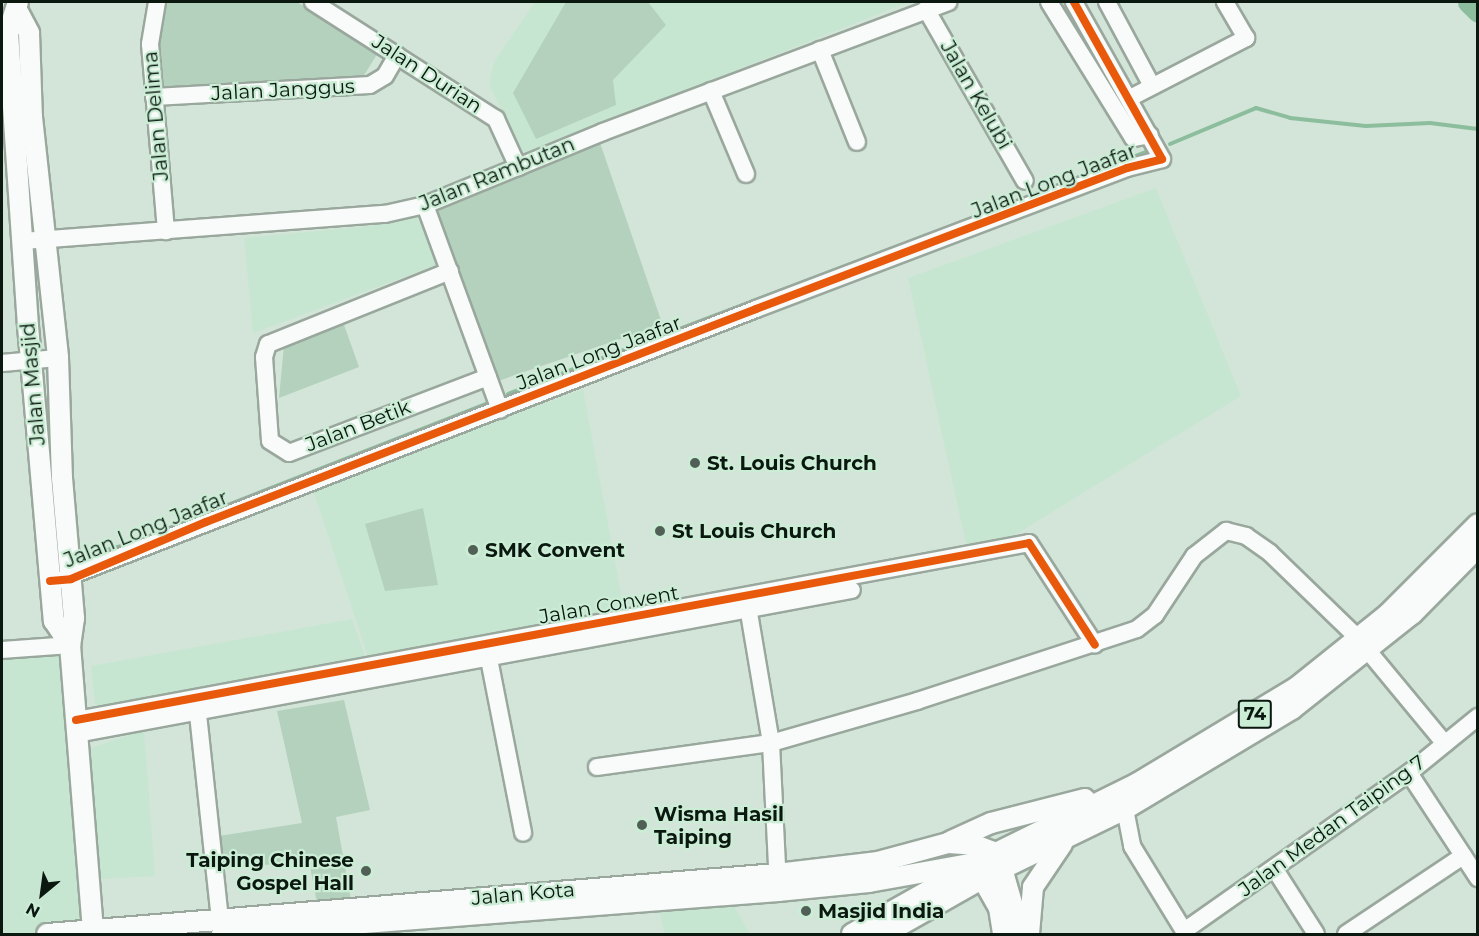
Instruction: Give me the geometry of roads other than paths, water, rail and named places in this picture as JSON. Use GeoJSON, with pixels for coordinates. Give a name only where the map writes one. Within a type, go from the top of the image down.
{"type":"FeatureCollection","features":[{"type":"Feature","properties":{"kind":"main road","name":"Jalan Masjid"},"geometry":{"type":"LineString","coordinates":[[17,6],[29,33],[32,117],[58,364],[62,478],[74,618],[70,645],[93,933]]}},
{"type":"Feature","properties":{"kind":"main road","name":"Jalan Masjid"},"geometry":{"type":"LineString","coordinates":[[17,6],[8,33],[7,119],[23,241],[54,621],[70,645]]}},
{"type":"Feature","properties":{"kind":"main road","name":"74"},"geometry":{"type":"LineString","coordinates":[[852,934],[892,911],[1000,861],[1138,783],[1364,645],[1478,524]]}},
{"type":"Feature","properties":{"kind":"main road","name":"74"},"geometry":{"type":"LineString","coordinates":[[1000,861],[1064,842],[1125,810],[1292,709],[1478,547]]}},
{"type":"Feature","properties":{"kind":"main road"},"geometry":{"type":"LineString","coordinates":[[948,843],[991,823],[1138,783]]}},
{"type":"Feature","properties":{"kind":"main road"},"geometry":{"type":"LineString","coordinates":[[1029,934],[1033,886],[1064,842]]}},
{"type":"Feature","properties":{"kind":"main road","name":"Jalan Kota"},"geometry":{"type":"LineString","coordinates":[[778,883],[878,862],[948,843],[975,845],[1000,861]]}},
{"type":"Feature","properties":{"kind":"main road"},"geometry":{"type":"LineString","coordinates":[[1000,861],[1021,934]]}},
{"type":"Feature","properties":{"kind":"main road","name":"Jalan Kota"},"geometry":{"type":"LineString","coordinates":[[47,934],[221,930],[778,883],[869,882],[953,866],[979,872]]}},
{"type":"Feature","properties":{"kind":"main road","name":"74"},"geometry":{"type":"LineString","coordinates":[[884,934],[979,872]]}},
{"type":"Feature","properties":{"kind":"main road"},"geometry":{"type":"LineString","coordinates":[[979,872],[999,908],[1003,934]]}},
{"type":"Feature","properties":{"kind":"main road"},"geometry":{"type":"LineString","coordinates":[[869,882],[892,893],[892,911]]}},
{"type":"Feature","properties":{"kind":"street","name":"Jalan Delima"},"geometry":{"type":"LineString","coordinates":[[157,2],[150,44],[166,231]]}},
{"type":"Feature","properties":{"kind":"street","name":"Jalan Durian"},"geometry":{"type":"LineString","coordinates":[[313,2],[496,118],[518,167]]}},
{"type":"Feature","properties":{"kind":"street"},"geometry":{"type":"LineString","coordinates":[[1049,2],[1133,138],[1150,135],[1074,2]]}},
{"type":"Feature","properties":{"kind":"street"},"geometry":{"type":"LineString","coordinates":[[1107,2],[1152,86]]}},
{"type":"Feature","properties":{"kind":"street"},"geometry":{"type":"LineString","coordinates":[[1130,98],[1246,38],[1225,2]]}},
{"type":"Feature","properties":{"kind":"street","name":"Jalan Rambutan"},"geometry":{"type":"LineString","coordinates":[[23,241],[385,214],[425,205],[935,5]]}},
{"type":"Feature","properties":{"kind":"street","name":"Jalan Kelubi"},"geometry":{"type":"LineString","coordinates":[[935,5],[1025,181]]}},
{"type":"Feature","properties":{"kind":"street"},"geometry":{"type":"LineString","coordinates":[[820,50],[857,142]]}},
{"type":"Feature","properties":{"kind":"street","name":"Jalan Janggus"},"geometry":{"type":"LineString","coordinates":[[154,97],[370,85],[385,76],[397,55]]}},
{"type":"Feature","properties":{"kind":"street"},"geometry":{"type":"LineString","coordinates":[[711,91],[746,174]]}},
{"type":"Feature","properties":{"kind":"street"},"geometry":{"type":"LineString","coordinates":[[7,119],[32,117]]}},
{"type":"Feature","properties":{"kind":"street","name":"Jalan Long Jaafar"},"geometry":{"type":"LineString","coordinates":[[50,581],[71,579],[206,522],[1127,168],[1162,159],[1150,135]]}},
{"type":"Feature","properties":{"kind":"street"},"geometry":{"type":"LineString","coordinates":[[425,205],[500,410]]}},
{"type":"Feature","properties":{"kind":"street","name":"Jalan Betik"},"geometry":{"type":"LineString","coordinates":[[450,272],[268,344],[264,351],[270,441],[289,453],[488,377]]}},
{"type":"Feature","properties":{"kind":"street"},"geometry":{"type":"LineString","coordinates":[[2,363],[32,360],[58,364]]}},
{"type":"Feature","properties":{"kind":"street"},"geometry":{"type":"LineString","coordinates":[[597,767],[771,743],[1095,645],[1137,629],[1155,615],[1194,556],[1226,531],[1246,536],[1270,554],[1364,645],[1445,744]]}},
{"type":"Feature","properties":{"kind":"street","name":"Jalan Convent"},"geometry":{"type":"LineString","coordinates":[[77,727],[198,714],[489,659],[1032,548],[1095,645]]}},
{"type":"Feature","properties":{"kind":"street"},"geometry":{"type":"LineString","coordinates":[[747,605],[771,743],[778,883]]}},
{"type":"Feature","properties":{"kind":"street","name":"Jalan Convent"},"geometry":{"type":"LineString","coordinates":[[77,727],[747,605]]}},
{"type":"Feature","properties":{"kind":"street"},"geometry":{"type":"LineString","coordinates":[[2,650],[70,645]]}},
{"type":"Feature","properties":{"kind":"street"},"geometry":{"type":"LineString","coordinates":[[489,659],[522,833]]}},
{"type":"Feature","properties":{"kind":"street"},"geometry":{"type":"LineString","coordinates":[[198,714],[221,930]]}},
{"type":"Feature","properties":{"kind":"street","name":"Jalan Medan Taiping 7"},"geometry":{"type":"LineString","coordinates":[[1185,933],[1409,773],[1478,717]]}},
{"type":"Feature","properties":{"kind":"street"},"geometry":{"type":"LineString","coordinates":[[1409,773],[1478,878]]}},
{"type":"Feature","properties":{"kind":"street"},"geometry":{"type":"LineString","coordinates":[[1125,810],[1132,846],[1185,933]]}},
{"type":"Feature","properties":{"kind":"street"},"geometry":{"type":"LineString","coordinates":[[1346,934],[1463,856]]}},
{"type":"Feature","properties":{"kind":"street"},"geometry":{"type":"LineString","coordinates":[[1274,868],[1316,934]]}},
{"type":"Feature","properties":{"kind":"waterway"},"geometry":{"type":"LineString","coordinates":[[1468,2],[1478,12]]}},
{"type":"Feature","properties":{"kind":"waterway"},"geometry":{"type":"LineString","coordinates":[[1170,144],[1256,108],[1290,118],[1366,126],[1430,123],[1478,129]]}},
{"type":"Feature","properties":{"kind":"waterway"},"geometry":{"type":"LineString","coordinates":[[508,394],[1146,152]]}},
{"type":"Feature","properties":{"kind":"waterway"},"geometry":{"type":"LineString","coordinates":[[159,532],[491,402]]}},
{"type":"Feature","properties":{"kind":"waterway"},"geometry":{"type":"LineString","coordinates":[[82,557],[142,540]]}},
{"type":"Feature","properties":{"kind":"place","name":"St. Louis Church"},"geometry":{"type":"Point","coordinates":[695,463]}},
{"type":"Feature","properties":{"kind":"place","name":"St Louis Church"},"geometry":{"type":"Point","coordinates":[660,531]}},
{"type":"Feature","properties":{"kind":"place","name":"SMK Convent"},"geometry":{"type":"Point","coordinates":[473,550]}},
{"type":"Feature","properties":{"kind":"place","name":"Wisma Hasil Taiping"},"geometry":{"type":"Point","coordinates":[642,825]}},
{"type":"Feature","properties":{"kind":"place","name":"Taiping Chinese Gospel Hall"},"geometry":{"type":"Point","coordinates":[366,871]}},
{"type":"Feature","properties":{"kind":"place","name":"Masjid India"},"geometry":{"type":"Point","coordinates":[806,911]}}]}
